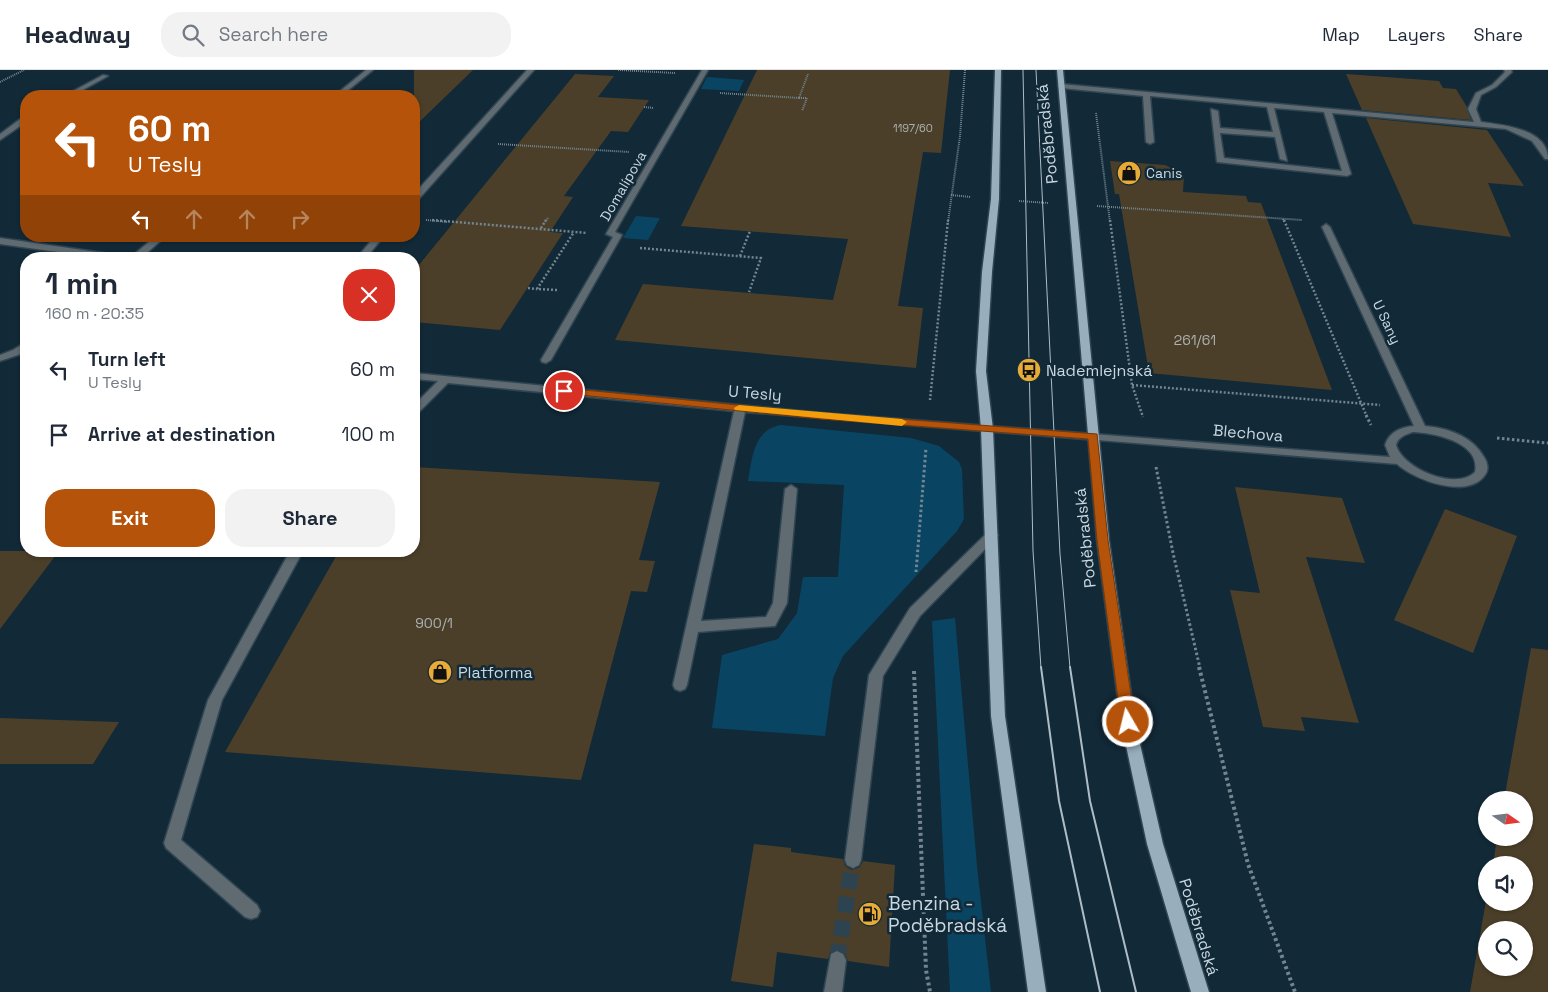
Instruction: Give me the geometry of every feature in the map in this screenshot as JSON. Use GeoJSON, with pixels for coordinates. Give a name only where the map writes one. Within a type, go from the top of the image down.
{"type":"FeatureCollection","features":[{"type":"Feature","properties":{"kind":"main road"},"geometry":{"type":"LineString","coordinates":[[998,70],[995,199],[987,272],[981,371],[987,429],[998,716],[1037,992]]}},
{"type":"Feature","properties":{"kind":"main road","name":"Poděbradská"},"geometry":{"type":"LineString","coordinates":[[1060,70],[1102,540],[1128,722],[1155,844],[1200,992]]}},
{"type":"Feature","properties":{"kind":"street"},"geometry":{"type":"LineString","coordinates":[[345,90],[370,70]]}},
{"type":"Feature","properties":{"kind":"street"},"geometry":{"type":"LineString","coordinates":[[420,192],[532,70]]}},
{"type":"Feature","properties":{"kind":"street"},"geometry":{"type":"LineString","coordinates":[[1478,123],[1472,110],[1478,94],[1494,86],[1509,72],[1507,70]]}},
{"type":"Feature","properties":{"kind":"street","name":"Domalípova"},"geometry":{"type":"LineString","coordinates":[[546,360],[618,235],[610,234],[703,72]]}},
{"type":"Feature","properties":{"kind":"street"},"geometry":{"type":"LineString","coordinates":[[78,90],[105,76]]}},
{"type":"Feature","properties":{"kind":"street"},"geometry":{"type":"LineString","coordinates":[[1061,86],[1507,127],[1534,139],[1548,157]]}},
{"type":"Feature","properties":{"kind":"street"},"geometry":{"type":"LineString","coordinates":[[1146,94],[1150,142]]}},
{"type":"Feature","properties":{"kind":"street"},"geometry":{"type":"LineString","coordinates":[[1270,105],[1284,159]]}},
{"type":"Feature","properties":{"kind":"street"},"geometry":{"type":"LineString","coordinates":[[1214,111],[1220,160],[1346,174],[1327,110]]}},
{"type":"Feature","properties":{"kind":"street"},"geometry":{"type":"LineString","coordinates":[[0,138],[20,123]]}},
{"type":"Feature","properties":{"kind":"street"},"geometry":{"type":"LineString","coordinates":[[1216,130],[1278,135]]}},
{"type":"Feature","properties":{"kind":"street","name":"U Sany"},"geometry":{"type":"LineString","coordinates":[[1326,227],[1421,429]]}},
{"type":"Feature","properties":{"kind":"street"},"geometry":{"type":"LineString","coordinates":[[0,241],[79,252]]}},
{"type":"Feature","properties":{"kind":"street"},"geometry":{"type":"LineString","coordinates":[[143,252],[155,242]]}},
{"type":"Feature","properties":{"kind":"street"},"geometry":{"type":"LineString","coordinates":[[366,252],[375,242]]}},
{"type":"Feature","properties":{"kind":"street"},"geometry":{"type":"LineString","coordinates":[[0,358],[20,350]]}},
{"type":"Feature","properties":{"kind":"street","name":"U Tesly"},"geometry":{"type":"LineString","coordinates":[[420,377],[928,425],[1093,436]]}},
{"type":"Feature","properties":{"kind":"street"},"geometry":{"type":"LineString","coordinates":[[420,405],[446,379]]}},
{"type":"Feature","properties":{"kind":"street"},"geometry":{"type":"LineString","coordinates":[[680,685],[740,408]]}},
{"type":"Feature","properties":{"kind":"street","name":"Blechova"},"geometry":{"type":"LineString","coordinates":[[1421,429],[1441,432],[1457,438],[1479,455],[1483,463],[1482,471],[1478,478],[1455,482],[1440,481],[1424,476],[1399,461],[1392,452],[1390,444],[1393,436],[1401,431],[1421,429]]}},
{"type":"Feature","properties":{"kind":"street","name":"Blechova"},"geometry":{"type":"LineString","coordinates":[[1093,436],[1399,461]]}},
{"type":"Feature","properties":{"kind":"street"},"geometry":{"type":"LineString","coordinates":[[692,627],[770,622],[780,603],[791,489]]}},
{"type":"Feature","properties":{"kind":"street"},"geometry":{"type":"LineString","coordinates":[[853,860],[876,675],[915,612],[992,535]]}},
{"type":"Feature","properties":{"kind":"street"},"geometry":{"type":"LineString","coordinates":[[251,911],[172,843],[215,700],[294,557]]}},
{"type":"Feature","properties":{"kind":"street"},"geometry":{"type":"LineString","coordinates":[[833,992],[837,960]]}},
{"type":"Feature","properties":{"kind":"path"},"geometry":{"type":"LineString","coordinates":[[0,82],[24,70]]}},
{"type":"Feature","properties":{"kind":"path"},"geometry":{"type":"LineString","coordinates":[[618,70],[703,72]]}},
{"type":"Feature","properties":{"kind":"path"},"geometry":{"type":"LineString","coordinates":[[915,612],[917,546],[928,425],[960,136],[965,70]]}},
{"type":"Feature","properties":{"kind":"path"},"geometry":{"type":"LineString","coordinates":[[799,98],[808,74]]}},
{"type":"Feature","properties":{"kind":"path"},"geometry":{"type":"LineString","coordinates":[[1092,89],[1132,385],[1151,441],[1173,553],[1220,757],[1248,864],[1295,992]]}},
{"type":"Feature","properties":{"kind":"path"},"geometry":{"type":"LineString","coordinates":[[692,92],[724,92],[807,98],[802,111]]}},
{"type":"Feature","properties":{"kind":"path"},"geometry":{"type":"LineString","coordinates":[[644,107],[655,108]]}},
{"type":"Feature","properties":{"kind":"path"},"geometry":{"type":"LineString","coordinates":[[490,143],[657,154]]}},
{"type":"Feature","properties":{"kind":"path"},"geometry":{"type":"LineString","coordinates":[[952,195],[1302,220]]}},
{"type":"Feature","properties":{"kind":"path"},"geometry":{"type":"LineString","coordinates":[[541,229],[548,218]]}},
{"type":"Feature","properties":{"kind":"path"},"geometry":{"type":"LineString","coordinates":[[1283,219],[1360,404]]}},
{"type":"Feature","properties":{"kind":"path"},"geometry":{"type":"LineString","coordinates":[[422,220],[610,234]]}},
{"type":"Feature","properties":{"kind":"path"},"geometry":{"type":"LineString","coordinates":[[740,256],[750,231]]}},
{"type":"Feature","properties":{"kind":"path"},"geometry":{"type":"LineString","coordinates":[[528,288],[539,289],[574,232]]}},
{"type":"Feature","properties":{"kind":"path"},"geometry":{"type":"LineString","coordinates":[[612,246],[761,258],[748,292]]}},
{"type":"Feature","properties":{"kind":"path"},"geometry":{"type":"LineString","coordinates":[[1132,385],[1411,408]]}},
{"type":"Feature","properties":{"kind":"path"},"geometry":{"type":"LineString","coordinates":[[1457,438],[1497,438],[1548,443]]}},
{"type":"Feature","properties":{"kind":"path"},"geometry":{"type":"LineString","coordinates":[[914,662],[913,691],[926,970],[930,992]]}},
{"type":"Feature","properties":{"kind":"shaded area"},"geometry":{"type":"Polygon","coordinates":[[[707,77],[744,80],[739,91],[701,89],[707,77]]]}},
{"type":"Feature","properties":{"kind":"shaded area"},"geometry":{"type":"Polygon","coordinates":[[[636,216],[660,218],[648,240],[623,238],[636,216]]]}},
{"type":"Feature","properties":{"kind":"shaded area"},"geometry":{"type":"Polygon","coordinates":[[[781,425],[911,438],[939,446],[959,462],[962,469],[964,519],[957,531],[843,656],[833,678],[825,736],[712,728],[722,655],[778,639],[797,613],[803,577],[838,577],[844,485],[748,481],[753,454],[760,438],[765,432],[781,425]]]}},
{"type":"Feature","properties":{"kind":"shaded area"},"geometry":{"type":"Polygon","coordinates":[[[955,618],[977,866],[991,992],[950,992],[932,621],[955,618]]]}},
{"type":"Feature","properties":{"kind":"building"},"geometry":{"type":"Polygon","coordinates":[[[414,70],[473,70],[420,121],[420,90],[414,90],[414,70]]]}},
{"type":"Feature","properties":{"kind":"building"},"geometry":{"type":"Polygon","coordinates":[[[757,70],[950,70],[941,153],[923,152],[898,306],[923,308],[916,368],[615,340],[643,284],[833,300],[848,239],[681,226],[757,70]]]}},
{"type":"Feature","properties":{"kind":"building"},"geometry":{"type":"Polygon","coordinates":[[[575,74],[614,76],[598,97],[649,100],[628,132],[611,131],[564,196],[573,197],[550,232],[563,233],[500,330],[420,323],[420,264],[575,74]]]}},
{"type":"Feature","properties":{"kind":"building"},"geometry":{"type":"Polygon","coordinates":[[[1346,74],[1439,81],[1443,88],[1456,89],[1467,107],[1471,120],[1362,110],[1346,74]]]}},
{"type":"Feature","properties":{"kind":"building"},"geometry":{"type":"Polygon","coordinates":[[[1366,118],[1487,130],[1524,186],[1488,183],[1511,237],[1413,224],[1366,118]]]}},
{"type":"Feature","properties":{"kind":"building"},"geometry":{"type":"Polygon","coordinates":[[[1110,161],[1165,165],[1184,174],[1183,192],[1246,196],[1248,202],[1261,203],[1332,390],[1149,373],[1119,194],[1115,194],[1110,161]]]}},
{"type":"Feature","properties":{"kind":"building","name":"Platforma"},"geometry":{"type":"Polygon","coordinates":[[[420,467],[660,482],[639,560],[655,561],[647,592],[631,591],[581,780],[225,752],[336,557],[420,557],[420,467]]]}},
{"type":"Feature","properties":{"kind":"building"},"geometry":{"type":"Polygon","coordinates":[[[1235,487],[1342,498],[1365,563],[1306,557],[1359,723],[1301,717],[1305,731],[1263,727],[1230,590],[1260,593],[1235,487]]]}},
{"type":"Feature","properties":{"kind":"building"},"geometry":{"type":"Polygon","coordinates":[[[1445,509],[1517,536],[1473,653],[1394,620],[1445,509]]]}},
{"type":"Feature","properties":{"kind":"building"},"geometry":{"type":"Polygon","coordinates":[[[0,551],[20,551],[20,557],[54,557],[0,629],[0,551]]]}},
{"type":"Feature","properties":{"kind":"building"},"geometry":{"type":"Polygon","coordinates":[[[1531,648],[1548,650],[1548,992],[1470,992],[1478,946],[1478,976],[1533,976],[1533,921],[1482,921],[1484,911],[1533,911],[1533,856],[1494,856],[1496,846],[1533,846],[1533,791],[1506,791],[1531,648]]]}},
{"type":"Feature","properties":{"kind":"building"},"geometry":{"type":"Polygon","coordinates":[[[0,718],[119,722],[93,764],[0,764],[0,718]]]}},
{"type":"Feature","properties":{"kind":"building"},"geometry":{"type":"Polygon","coordinates":[[[754,844],[791,848],[791,852],[843,859],[845,866],[852,870],[860,867],[863,861],[895,865],[889,967],[848,961],[845,953],[838,949],[830,952],[828,959],[777,952],[773,987],[731,981],[754,844]]]}},
{"type":"Feature","properties":{"kind":"tunnel"},"geometry":{"type":"LineString","coordinates":[[837,960],[853,860]]}},
{"type":"Feature","properties":{"kind":"tram line"},"geometry":{"type":"LineString","coordinates":[[1023,70],[1033,551],[1041,668]]}},
{"type":"Feature","properties":{"kind":"tram line"},"geometry":{"type":"LineString","coordinates":[[1036,70],[1060,554],[1070,668]]}},
{"type":"Feature","properties":{"kind":"tram line"},"geometry":{"type":"LineString","coordinates":[[1041,667],[1059,801],[1100,992]]}},
{"type":"Feature","properties":{"kind":"tram line"},"geometry":{"type":"LineString","coordinates":[[1070,667],[1090,801],[1136,992]]}},
{"type":"Feature","properties":{"kind":"slow traffic"},"geometry":{"type":"LineString","coordinates":[[739,408],[902,422]]}},
{"type":"Feature","properties":{"kind":"place","name":"Canis"},"geometry":{"type":"Point","coordinates":[1129,173]}},
{"type":"Feature","properties":{"kind":"place","name":"Nademlejnská"},"geometry":{"type":"Point","coordinates":[1029,370]}},
{"type":"Feature","properties":{"kind":"place","name":"Platforma"},"geometry":{"type":"Point","coordinates":[440,672]}},
{"type":"Feature","properties":{"kind":"place","name":"Benzina - Poděbradská"},"geometry":{"type":"Point","coordinates":[870,914]}},
{"type":"Feature","properties":{"kind":"route"},"geometry":{"type":"LineString","coordinates":[[564,391],[821,416],[1093,436],[1102,540],[1128,722]]}}]}
